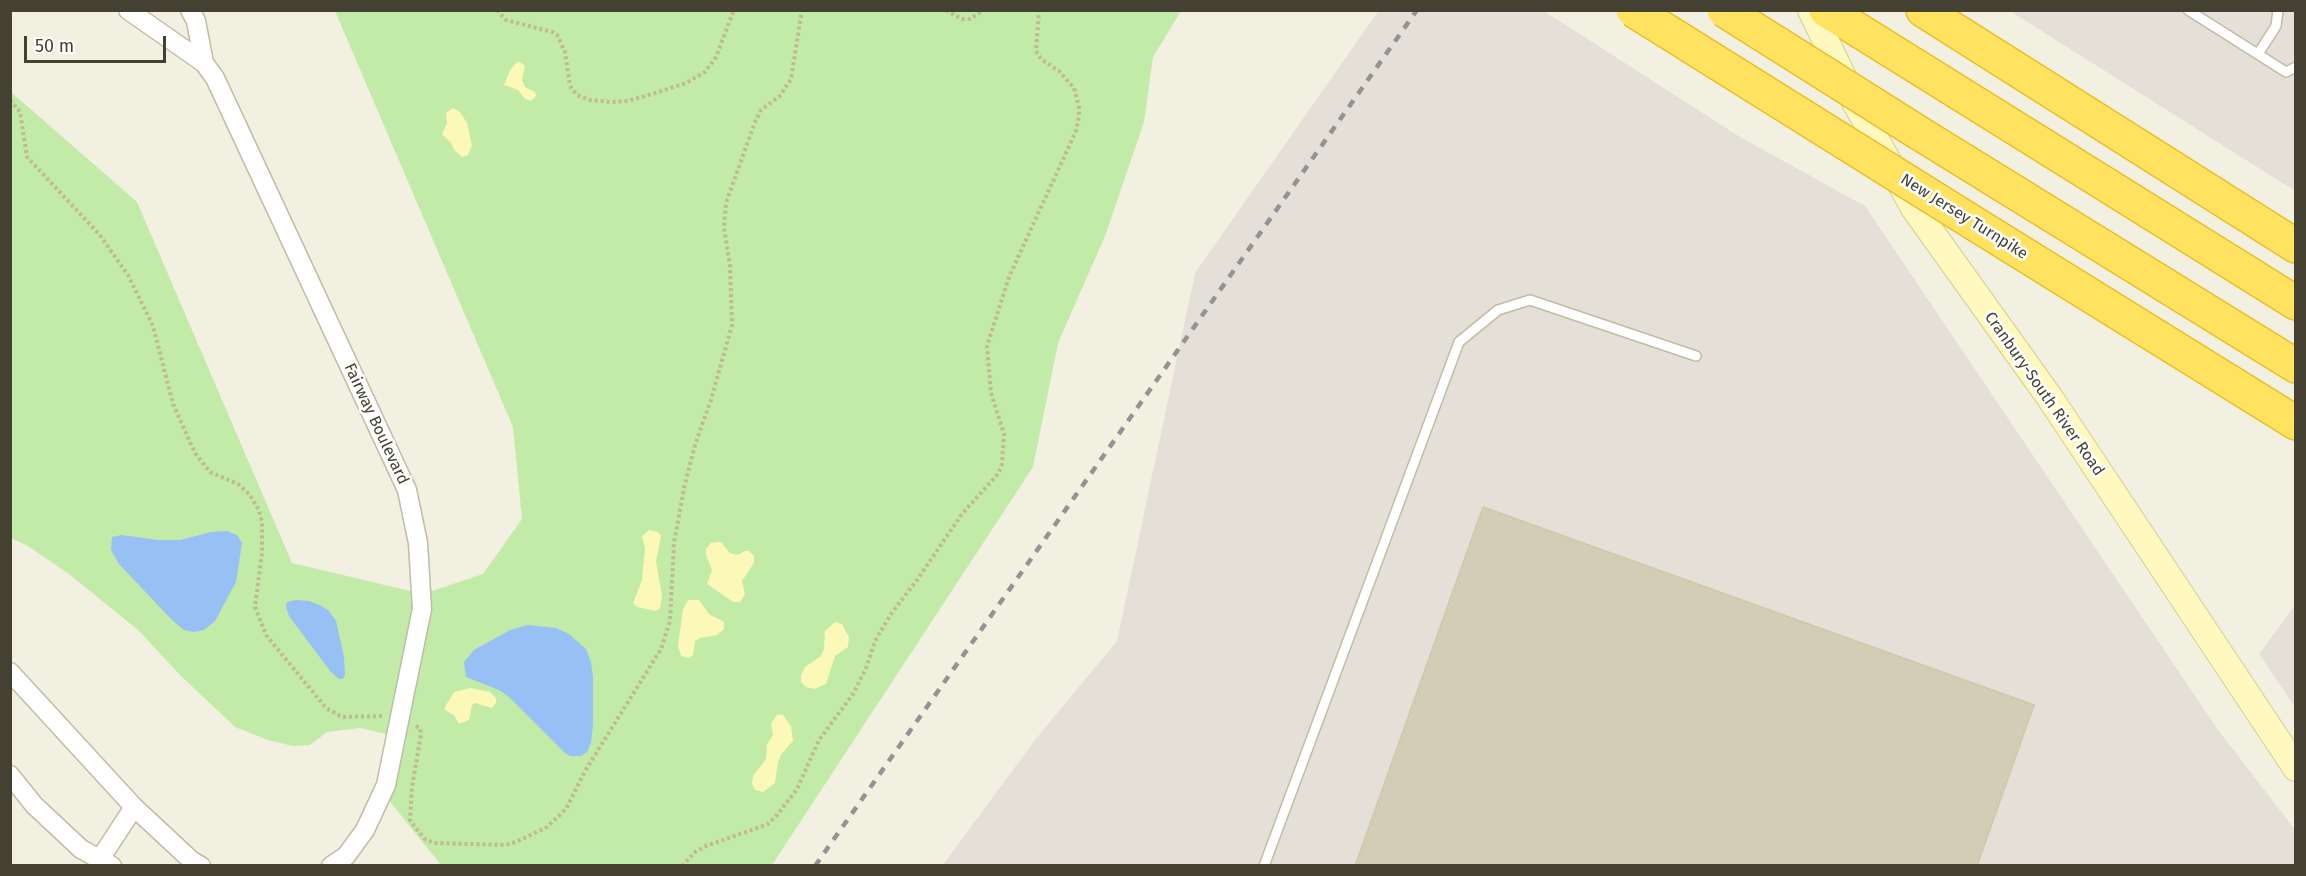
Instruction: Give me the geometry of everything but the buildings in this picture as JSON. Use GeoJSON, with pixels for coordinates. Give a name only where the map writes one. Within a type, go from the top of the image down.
{"type":"FeatureCollection","features":[{"type":"Feature","properties":{"kind":"highway","name":"New Jersey Turnpike"},"geometry":{"type":"LineString","coordinates":[[1633,10],[2295,423]]}},
{"type":"Feature","properties":{"kind":"highway"},"geometry":{"type":"LineString","coordinates":[[1724,10],[2295,366]]}},
{"type":"Feature","properties":{"kind":"highway"},"geometry":{"type":"LineString","coordinates":[[1826,10],[2295,303]]}},
{"type":"Feature","properties":{"kind":"highway"},"geometry":{"type":"LineString","coordinates":[[1923,10],[2295,246]]}},
{"type":"Feature","properties":{"kind":"main road","name":"Cranbury-South River Road"},"geometry":{"type":"LineString","coordinates":[[1811,10],[1855,102],[1914,208],[2050,398],[2295,768]]}},
{"type":"Feature","properties":{"kind":"street","name":"Fairway Boulevard"},"geometry":{"type":"LineString","coordinates":[[128,10],[204,63],[215,78],[407,490],[418,543],[422,609],[386,784],[365,830],[346,856],[331,866]]}},
{"type":"Feature","properties":{"kind":"street","name":"Fairway Boulevard"},"geometry":{"type":"LineString","coordinates":[[190,10],[196,21],[204,63]]}},
{"type":"Feature","properties":{"kind":"street"},"geometry":{"type":"LineString","coordinates":[[10,672],[134,807],[192,861],[201,866]]}},
{"type":"Feature","properties":{"kind":"street"},"geometry":{"type":"LineString","coordinates":[[10,775],[34,805],[54,825],[81,849],[106,862],[134,807]]}},
{"type":"Feature","properties":{"kind":"lane"},"geometry":{"type":"LineString","coordinates":[[2188,10],[2286,72],[2295,67]]}},
{"type":"Feature","properties":{"kind":"lane"},"geometry":{"type":"LineString","coordinates":[[2258,54],[2276,26],[2278,10]]}},
{"type":"Feature","properties":{"kind":"lane"},"geometry":{"type":"LineString","coordinates":[[1264,866],[1459,342],[1498,310],[1530,300],[1696,356]]}},
{"type":"Feature","properties":{"kind":"path"},"geometry":{"type":"LineString","coordinates":[[497,10],[506,20],[557,35],[565,52],[570,86],[577,95],[590,100],[611,102],[628,101],[655,93],[686,83],[705,72],[716,57],[734,10]]}},
{"type":"Feature","properties":{"kind":"path"},"geometry":{"type":"LineString","coordinates":[[10,100],[20,112],[27,157],[99,234],[128,275],[153,326],[173,404],[195,453],[210,472],[238,484],[249,494],[259,510],[262,522],[262,553],[255,607],[266,635],[326,708],[334,714],[350,718],[383,716],[420,728],[410,803],[410,820],[425,839],[435,843],[505,845],[546,827],[566,809],[585,771],[661,649],[670,621],[675,536],[684,488],[732,325],[733,293],[724,228],[726,203],[761,110],[780,96],[791,78],[802,10]]}},
{"type":"Feature","properties":{"kind":"path"},"geometry":{"type":"LineString","coordinates":[[946,10],[962,19],[970,19],[984,10]]}},
{"type":"Feature","properties":{"kind":"path"},"geometry":{"type":"LineString","coordinates":[[682,866],[695,852],[706,846],[768,824],[777,815],[797,789],[819,740],[853,694],[866,668],[875,641],[891,614],[962,514],[998,474],[1002,464],[1004,434],[991,393],[987,346],[1009,277],[1076,132],[1079,116],[1074,88],[1059,71],[1041,59],[1036,51],[1039,10]]}},
{"type":"Feature","properties":{"kind":"shaded area"},"geometry":{"type":"Polygon","coordinates":[[[1379,10],[1544,11],[1740,137],[1865,206],[2218,730],[2296,831],[2295,866],[942,866],[1035,740],[1117,641],[1195,273],[1379,10]]]}},
{"type":"Feature","properties":{"kind":"shaded area"},"geometry":{"type":"Polygon","coordinates":[[[2010,11],[2295,11],[2295,191],[2010,11]]]}},
{"type":"Feature","properties":{"kind":"shaded area"},"geometry":{"type":"Polygon","coordinates":[[[2295,605],[2295,707],[2259,654],[2295,605]]]}},
{"type":"Feature","properties":{"kind":"green space"},"geometry":{"type":"Polygon","coordinates":[[[335,11],[1181,11],[1153,57],[1144,122],[1105,236],[1058,343],[1033,467],[772,865],[441,865],[387,798],[399,737],[360,728],[327,732],[310,745],[293,746],[268,740],[235,727],[180,675],[138,630],[69,574],[28,546],[11,538],[11,92],[137,202],[292,563],[423,594],[483,574],[522,519],[513,427],[335,11]]]}},
{"type":"Feature","properties":{"kind":"sand"},"geometry":{"type":"Polygon","coordinates":[[[517,62],[525,66],[522,80],[525,87],[535,92],[536,96],[531,101],[525,99],[518,90],[504,85],[510,70],[517,62]]]}},
{"type":"Feature","properties":{"kind":"sand"},"geometry":{"type":"Polygon","coordinates":[[[453,108],[460,112],[467,123],[472,146],[468,155],[462,157],[442,134],[447,123],[446,113],[453,108]]]}},
{"type":"Feature","properties":{"kind":"sand"},"geometry":{"type":"Polygon","coordinates":[[[649,530],[658,532],[661,536],[656,561],[662,596],[660,608],[656,611],[637,607],[633,603],[642,580],[645,548],[642,536],[649,530]]]}},
{"type":"Feature","properties":{"kind":"sand"},"geometry":{"type":"Polygon","coordinates":[[[721,542],[730,553],[738,555],[749,551],[754,556],[754,563],[742,581],[745,594],[740,602],[733,602],[707,584],[712,570],[706,549],[711,543],[721,542]]]}},
{"type":"Feature","properties":{"kind":"sand"},"geometry":{"type":"Polygon","coordinates":[[[688,600],[699,600],[709,614],[724,622],[724,629],[717,635],[695,641],[693,655],[689,658],[681,656],[678,646],[683,609],[688,600]]]}},
{"type":"Feature","properties":{"kind":"sand"},"geometry":{"type":"Polygon","coordinates":[[[835,622],[842,624],[849,637],[848,647],[835,656],[826,684],[814,689],[806,687],[801,682],[801,675],[805,667],[821,656],[824,649],[825,631],[835,622]]]}},
{"type":"Feature","properties":{"kind":"sand"},"geometry":{"type":"Polygon","coordinates":[[[470,688],[490,692],[496,698],[496,703],[492,708],[475,703],[472,705],[469,720],[459,724],[454,715],[445,710],[445,707],[454,692],[470,688]]]}},
{"type":"Feature","properties":{"kind":"sand"},"geometry":{"type":"Polygon","coordinates":[[[777,715],[783,715],[791,726],[793,741],[782,753],[778,762],[775,783],[763,792],[755,790],[752,784],[753,776],[766,759],[767,744],[773,735],[771,723],[777,715]]]}},
{"type":"Feature","properties":{"kind":"water"},"geometry":{"type":"Polygon","coordinates":[[[227,531],[237,535],[242,543],[236,582],[215,621],[204,630],[194,632],[184,630],[172,620],[119,564],[111,550],[112,537],[122,535],[158,540],[180,540],[211,532],[227,531]]]}},
{"type":"Feature","properties":{"kind":"water"},"geometry":{"type":"Polygon","coordinates":[[[309,601],[322,606],[336,621],[344,657],[345,675],[343,679],[339,679],[331,672],[289,616],[287,602],[309,601]]]}},
{"type":"Feature","properties":{"kind":"water"},"geometry":{"type":"Polygon","coordinates":[[[528,625],[556,628],[569,634],[586,649],[593,676],[593,725],[591,743],[587,752],[581,756],[570,756],[565,753],[509,697],[499,690],[466,677],[464,662],[474,650],[510,630],[528,625]]]}},
{"type":"Feature","properties":{"kind":"railway"},"geometry":{"type":"LineString","coordinates":[[815,866],[1417,10]]}}]}
